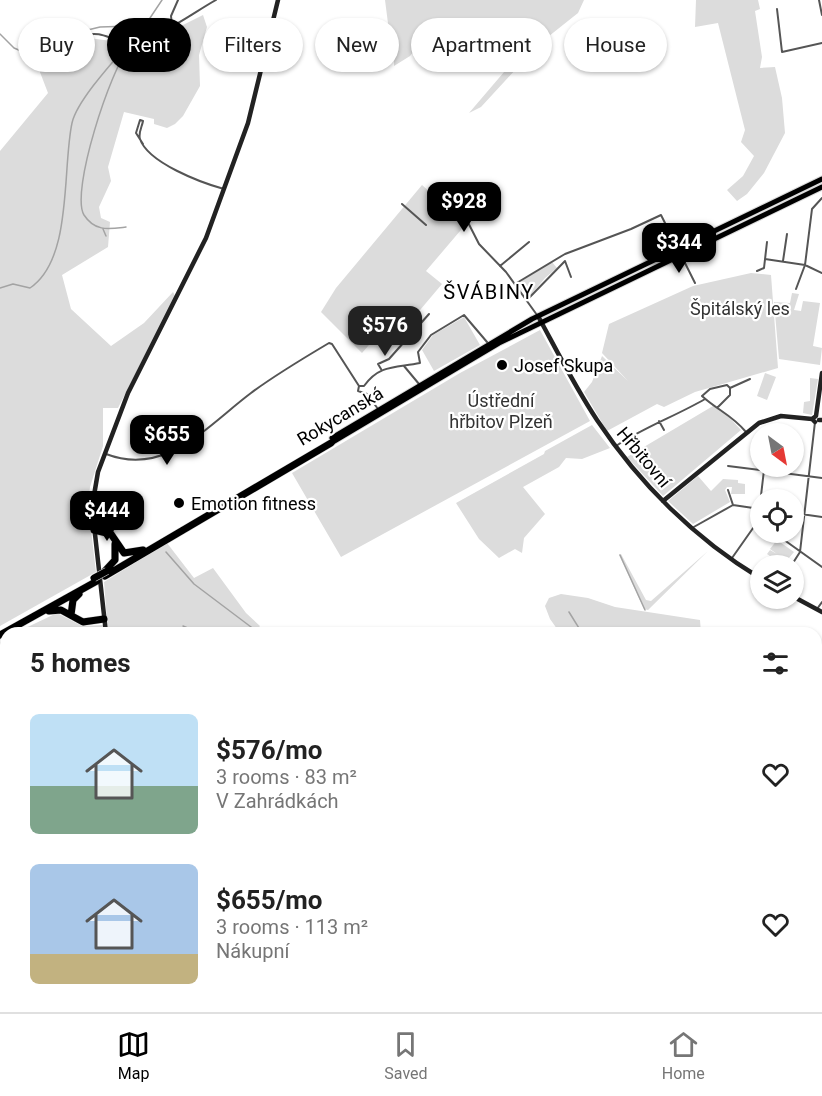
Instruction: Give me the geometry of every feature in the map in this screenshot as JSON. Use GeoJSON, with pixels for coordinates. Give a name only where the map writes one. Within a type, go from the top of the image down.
{"type":"FeatureCollection","features":[{"type":"Feature","properties":{"kind":"highway","name":"Rokycanská"},"geometry":{"type":"LineString","coordinates":[[167,540],[331,440]]}},
{"type":"Feature","properties":{"kind":"highway"},"geometry":{"type":"LineString","coordinates":[[94,530],[106,531],[113,536],[124,553],[143,550]]}},
{"type":"Feature","properties":{"kind":"highway"},"geometry":{"type":"LineString","coordinates":[[105,573],[116,556],[113,536]]}},
{"type":"Feature","properties":{"kind":"highway"},"geometry":{"type":"LineString","coordinates":[[30,619],[143,550],[167,540]]}},
{"type":"Feature","properties":{"kind":"highway"},"geometry":{"type":"LineString","coordinates":[[105,573],[167,540]]}},
{"type":"Feature","properties":{"kind":"highway"},"geometry":{"type":"LineString","coordinates":[[71,615],[73,600],[96,579]]}},
{"type":"Feature","properties":{"kind":"highway"},"geometry":{"type":"LineString","coordinates":[[11,627],[96,579]]}},
{"type":"Feature","properties":{"kind":"highway"},"geometry":{"type":"LineString","coordinates":[[13,627],[53,609],[83,622],[104,618]]}},
{"type":"Feature","properties":{"kind":"main road","name":"Rokycanská"},"geometry":{"type":"LineString","coordinates":[[331,440],[486,350],[822,179]]}},
{"type":"Feature","properties":{"kind":"main road","name":"Rokycanská"},"geometry":{"type":"LineString","coordinates":[[380,412],[422,384],[538,316],[822,187]]}},
{"type":"Feature","properties":{"kind":"street"},"geometry":{"type":"LineString","coordinates":[[171,18],[178,0]]}},
{"type":"Feature","properties":{"kind":"street"},"geometry":{"type":"LineString","coordinates":[[184,18],[216,0]]}},
{"type":"Feature","properties":{"kind":"street"},"geometry":{"type":"LineString","coordinates":[[105,627],[94,530],[93,488],[104,452],[128,393],[203,245],[248,123],[278,0]]}},
{"type":"Feature","properties":{"kind":"street"},"geometry":{"type":"LineString","coordinates":[[819,0],[822,15]]}},
{"type":"Feature","properties":{"kind":"street"},"geometry":{"type":"LineString","coordinates":[[777,9],[782,52],[822,43]]}},
{"type":"Feature","properties":{"kind":"street"},"geometry":{"type":"LineString","coordinates":[[142,118],[139,135],[143,144],[172,169],[205,184],[224,189]]}},
{"type":"Feature","properties":{"kind":"street"},"geometry":{"type":"LineString","coordinates":[[454,195],[479,244],[515,284],[538,316]]}},
{"type":"Feature","properties":{"kind":"street"},"geometry":{"type":"LineString","coordinates":[[796,289],[805,265],[812,209],[822,198]]}},
{"type":"Feature","properties":{"kind":"street"},"geometry":{"type":"LineString","coordinates":[[402,204],[426,225]]}},
{"type":"Feature","properties":{"kind":"street"},"geometry":{"type":"LineString","coordinates":[[515,284],[565,254],[661,215],[695,283]]}},
{"type":"Feature","properties":{"kind":"street"},"geometry":{"type":"LineString","coordinates":[[783,261],[787,234]]}},
{"type":"Feature","properties":{"kind":"street"},"geometry":{"type":"LineString","coordinates":[[500,266],[529,242]]}},
{"type":"Feature","properties":{"kind":"street"},"geometry":{"type":"LineString","coordinates":[[757,271],[764,268],[767,242]]}},
{"type":"Feature","properties":{"kind":"street"},"geometry":{"type":"LineString","coordinates":[[765,259],[805,265],[822,273]]}},
{"type":"Feature","properties":{"kind":"street"},"geometry":{"type":"LineString","coordinates":[[527,300],[565,261],[571,277]]}},
{"type":"Feature","properties":{"kind":"street"},"geometry":{"type":"LineString","coordinates":[[381,369],[378,364],[389,359],[429,314]]}},
{"type":"Feature","properties":{"kind":"street"},"geometry":{"type":"LineString","coordinates":[[358,389],[381,369],[420,363],[418,352],[431,335],[464,315],[487,342]]}},
{"type":"Feature","properties":{"kind":"street","name":"Hřbitovní"},"geometry":{"type":"LineString","coordinates":[[538,316],[586,402],[616,446],[663,501],[730,560],[750,572]]}},
{"type":"Feature","properties":{"kind":"street"},"geometry":{"type":"LineString","coordinates":[[104,452],[133,461],[165,456],[194,439],[250,394],[331,343],[358,389],[364,392],[380,412]]}},
{"type":"Feature","properties":{"kind":"street"},"geometry":{"type":"LineString","coordinates":[[404,366],[416,383],[422,384]]}},
{"type":"Feature","properties":{"kind":"street"},"geometry":{"type":"LineString","coordinates":[[822,373],[804,515],[822,517]]}},
{"type":"Feature","properties":{"kind":"street"},"geometry":{"type":"LineString","coordinates":[[730,388],[750,379]]}},
{"type":"Feature","properties":{"kind":"street"},"geometry":{"type":"LineString","coordinates":[[730,388],[724,385],[710,388],[702,396],[732,415],[746,432]]}},
{"type":"Feature","properties":{"kind":"street"},"geometry":{"type":"LineString","coordinates":[[364,386],[364,392]]}},
{"type":"Feature","properties":{"kind":"street"},"geometry":{"type":"LineString","coordinates":[[718,407],[730,395],[730,388]]}},
{"type":"Feature","properties":{"kind":"street"},"geometry":{"type":"LineString","coordinates":[[616,446],[659,421],[705,399]]}},
{"type":"Feature","properties":{"kind":"street"},"geometry":{"type":"LineString","coordinates":[[663,501],[746,432],[774,417],[817,418]]}},
{"type":"Feature","properties":{"kind":"street"},"geometry":{"type":"LineString","coordinates":[[659,421],[664,430]]}},
{"type":"Feature","properties":{"kind":"street"},"geometry":{"type":"LineString","coordinates":[[728,466],[750,468]]}},
{"type":"Feature","properties":{"kind":"street"},"geometry":{"type":"LineString","coordinates":[[804,475],[822,478]]}},
{"type":"Feature","properties":{"kind":"street"},"geometry":{"type":"LineString","coordinates":[[728,490],[733,505]]}},
{"type":"Feature","properties":{"kind":"street"},"geometry":{"type":"LineString","coordinates":[[692,528],[733,505],[750,508]]}},
{"type":"Feature","properties":{"kind":"street"},"geometry":{"type":"LineString","coordinates":[[730,560],[750,534]]}},
{"type":"Feature","properties":{"kind":"street"},"geometry":{"type":"LineString","coordinates":[[788,543],[822,567]]}},
{"type":"Feature","properties":{"kind":"street"},"geometry":{"type":"LineString","coordinates":[[798,555],[801,543]]}},
{"type":"Feature","properties":{"kind":"street"},"geometry":{"type":"LineString","coordinates":[[804,603],[819,611],[822,602]]}},
{"type":"Feature","properties":{"kind":"green space"},"geometry":{"type":"Polygon","coordinates":[[[385,0],[584,0],[578,13],[572,18],[564,18],[564,24],[552,34],[552,18],[411,18],[411,55],[399,63],[399,18],[387,18],[385,0]]]}},
{"type":"Feature","properties":{"kind":"green space"},"geometry":{"type":"Polygon","coordinates":[[[696,0],[758,0],[760,9],[755,11],[762,57],[760,68],[775,67],[782,98],[785,133],[764,173],[747,194],[737,201],[727,190],[743,176],[754,156],[741,142],[745,130],[718,23],[695,27],[696,0]]]}},
{"type":"Feature","properties":{"kind":"green space"},"geometry":{"type":"Polygon","coordinates":[[[203,15],[203,41],[199,55],[200,86],[183,116],[167,128],[154,124],[154,119],[124,112],[108,167],[111,181],[99,207],[101,218],[110,222],[108,247],[62,275],[71,309],[111,346],[144,323],[173,292],[175,296],[118,408],[103,408],[103,446],[90,487],[88,505],[96,572],[0,626],[0,151],[48,93],[40,72],[95,72],[95,39],[107,40],[107,72],[191,72],[191,21],[203,15]]]}},
{"type":"Feature","properties":{"kind":"green space"},"geometry":{"type":"Polygon","coordinates":[[[504,72],[513,72],[481,107],[469,113],[504,72]]]}},
{"type":"Feature","properties":{"kind":"green space"},"geometry":{"type":"Polygon","coordinates":[[[422,185],[466,224],[426,271],[442,284],[415,316],[408,311],[394,328],[389,322],[362,353],[321,312],[336,288],[422,185]]]}},
{"type":"Feature","properties":{"kind":"green space"},"geometry":{"type":"Polygon","coordinates":[[[552,262],[557,268],[530,296],[521,290],[518,283],[552,262]]]}},
{"type":"Feature","properties":{"kind":"green space","name":"Špitálský les"},"geometry":{"type":"Polygon","coordinates":[[[751,273],[771,275],[778,368],[695,392],[664,407],[657,404],[607,431],[584,392],[592,382],[602,356],[628,381],[602,353],[609,324],[693,286],[751,273]]]}},
{"type":"Feature","properties":{"kind":"green space"},"geometry":{"type":"Polygon","coordinates":[[[792,293],[799,294],[794,310],[801,311],[803,301],[820,303],[813,346],[822,348],[820,365],[779,359],[774,302],[790,303],[792,293]]]}},
{"type":"Feature","properties":{"kind":"green space"},"geometry":{"type":"Polygon","coordinates":[[[464,317],[480,345],[434,371],[422,350],[433,335],[464,317]]]}},
{"type":"Feature","properties":{"kind":"green space","name":"Ústřední hřbitov Plzeň"},"geometry":{"type":"Polygon","coordinates":[[[540,330],[590,421],[341,557],[292,473],[460,373],[540,330]]]}},
{"type":"Feature","properties":{"kind":"green space"},"geometry":{"type":"Polygon","coordinates":[[[765,373],[776,377],[767,400],[757,396],[765,373]]]}},
{"type":"Feature","properties":{"kind":"green space"},"geometry":{"type":"Polygon","coordinates":[[[810,378],[818,379],[812,415],[803,413],[804,402],[810,401],[810,378]]]}},
{"type":"Feature","properties":{"kind":"green space"},"geometry":{"type":"Polygon","coordinates":[[[713,406],[725,413],[741,430],[663,496],[627,457],[713,406]]]}},
{"type":"Feature","properties":{"kind":"green space"},"geometry":{"type":"Polygon","coordinates":[[[592,425],[610,448],[582,459],[566,458],[559,467],[523,487],[545,514],[524,538],[522,553],[515,549],[499,558],[479,539],[456,503],[592,425]]]}},
{"type":"Feature","properties":{"kind":"green space"},"geometry":{"type":"Polygon","coordinates":[[[698,476],[711,491],[723,479],[738,480],[738,483],[745,484],[745,494],[731,494],[732,487],[727,487],[725,490],[730,502],[693,524],[668,501],[698,476]]]}},
{"type":"Feature","properties":{"kind":"green space"},"geometry":{"type":"Polygon","coordinates":[[[167,543],[194,578],[213,568],[246,613],[260,626],[108,627],[104,582],[167,543]]]}},
{"type":"Feature","properties":{"kind":"green space"},"geometry":{"type":"Polygon","coordinates":[[[775,543],[781,543],[794,552],[791,555],[768,555],[770,550],[777,554],[770,549],[775,543]]]}},
{"type":"Feature","properties":{"kind":"green space"},"geometry":{"type":"Polygon","coordinates":[[[708,551],[648,610],[644,609],[619,555],[621,554],[646,600],[651,601],[708,551]]]}},
{"type":"Feature","properties":{"kind":"green space"},"geometry":{"type":"Polygon","coordinates":[[[561,594],[588,598],[615,607],[700,620],[701,627],[579,627],[573,618],[577,627],[556,627],[545,606],[549,598],[561,594]]]}},
{"type":"Feature","properties":{"kind":"green space"},"geometry":{"type":"Polygon","coordinates":[[[57,613],[82,626],[103,625],[103,627],[28,627],[57,613]]]}},
{"type":"Feature","properties":{"kind":"waterway"},"geometry":{"type":"LineString","coordinates":[[150,18],[162,0]]}},
{"type":"Feature","properties":{"kind":"waterway"},"geometry":{"type":"LineString","coordinates":[[0,34],[14,48],[35,57],[63,36],[107,27]]}},
{"type":"Feature","properties":{"kind":"waterway"},"geometry":{"type":"LineString","coordinates":[[0,288],[13,284],[30,288],[44,274],[53,256],[60,235],[72,123],[84,99],[107,69]]}},
{"type":"Feature","properties":{"kind":"waterway"},"geometry":{"type":"LineString","coordinates":[[115,72],[94,130],[87,157],[81,202],[84,215],[98,227],[126,227]]}},
{"type":"Feature","properties":{"kind":"waterway"},"geometry":{"type":"LineString","coordinates":[[103,229],[106,236]]}},
{"type":"Feature","properties":{"kind":"waterway"},"geometry":{"type":"LineString","coordinates":[[166,552],[194,584],[251,627]]}},
{"type":"Feature","properties":{"kind":"waterway"},"geometry":{"type":"LineString","coordinates":[[620,555],[645,610]]}},
{"type":"Feature","properties":{"kind":"waterway"},"geometry":{"type":"LineString","coordinates":[[569,612],[578,627]]}},
{"type":"Feature","properties":{"kind":"place","name":"Josef Skupa"},"geometry":{"type":"Point","coordinates":[502,365]}},
{"type":"Feature","properties":{"kind":"place","name":"Emotion fitness"},"geometry":{"type":"Point","coordinates":[179,503]}},
{"type":"Feature","properties":{"kind":"district","name":"ŠVÁBINY"},"geometry":{"type":"Point","coordinates":[489,292]}}]}
